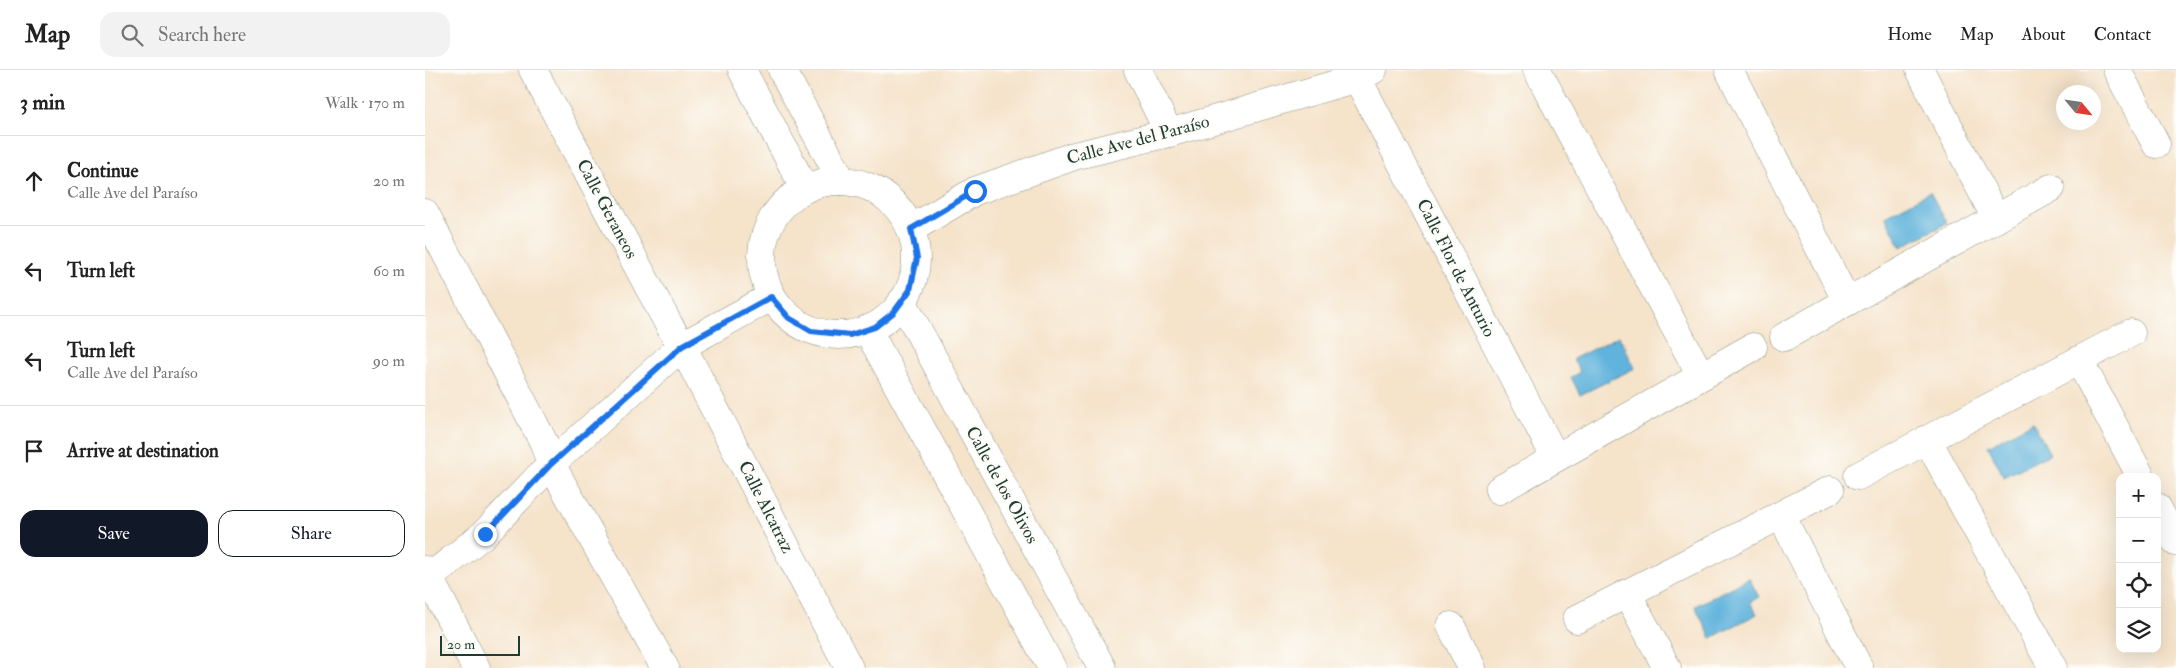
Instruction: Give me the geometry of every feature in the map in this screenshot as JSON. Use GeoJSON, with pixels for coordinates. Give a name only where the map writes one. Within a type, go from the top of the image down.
{"type":"FeatureCollection","features":[{"type":"Feature","properties":{"kind":"street","name":"Calle Geraneos"},"geometry":{"type":"LineString","coordinates":[[533,70],[664,317],[682,346]]}},
{"type":"Feature","properties":{"kind":"street"},"geometry":{"type":"LineString","coordinates":[[742,70],[805,190]]}},
{"type":"Feature","properties":{"kind":"street"},"geometry":{"type":"LineString","coordinates":[[782,70],[842,181]]}},
{"type":"Feature","properties":{"kind":"street"},"geometry":{"type":"LineString","coordinates":[[1138,70],[1169,133]]}},
{"type":"Feature","properties":{"kind":"street"},"geometry":{"type":"LineString","coordinates":[[1537,70],[1701,376]]}},
{"type":"Feature","properties":{"kind":"street"},"geometry":{"type":"LineString","coordinates":[[1729,70],[1847,302]]}},
{"type":"Feature","properties":{"kind":"street"},"geometry":{"type":"LineString","coordinates":[[1920,70],[1996,219]]}},
{"type":"Feature","properties":{"kind":"street"},"geometry":{"type":"LineString","coordinates":[[2117,70],[2156,144]]}},
{"type":"Feature","properties":{"kind":"street","name":"Calle Ave del Paraíso"},"geometry":{"type":"LineString","coordinates":[[911,229],[975,191],[1074,156],[1169,133],[1361,73]]}},
{"type":"Feature","properties":{"kind":"street","name":"Calle Flor de Anturio"},"geometry":{"type":"LineString","coordinates":[[1361,73],[1555,458]]}},
{"type":"Feature","properties":{"kind":"street"},"geometry":{"type":"LineString","coordinates":[[842,181],[858,182],[875,189],[897,206],[911,229],[917,258],[910,290],[894,312],[875,327],[850,335],[811,331],[789,318],[771,297],[765,284],[761,257],[765,234],[778,210],[790,197],[820,182],[842,181]]}},
{"type":"Feature","properties":{"kind":"street"},"geometry":{"type":"LineString","coordinates":[[1784,337],[2051,188]]}},
{"type":"Feature","properties":{"kind":"street"},"geometry":{"type":"LineString","coordinates":[[425,213],[544,443],[551,464],[665,668]]}},
{"type":"Feature","properties":{"kind":"street"},"geometry":{"type":"LineString","coordinates":[[477,668],[426,576],[485,534],[551,464],[682,346],[771,297]]}},
{"type":"Feature","properties":{"kind":"street","name":"Calle de los Olivos"},"geometry":{"type":"LineString","coordinates":[[902,302],[1101,668]]}},
{"type":"Feature","properties":{"kind":"street"},"geometry":{"type":"LineString","coordinates":[[867,330],[1052,668]]}},
{"type":"Feature","properties":{"kind":"street"},"geometry":{"type":"LineString","coordinates":[[1858,476],[2131,333]]}},
{"type":"Feature","properties":{"kind":"street","name":"Calle Alcatraz"},"geometry":{"type":"LineString","coordinates":[[682,346],[849,668]]}},
{"type":"Feature","properties":{"kind":"street"},"geometry":{"type":"LineString","coordinates":[[1499,490],[1753,347]]}},
{"type":"Feature","properties":{"kind":"street"},"geometry":{"type":"LineString","coordinates":[[2079,360],[2139,473]]}},
{"type":"Feature","properties":{"kind":"street"},"geometry":{"type":"LineString","coordinates":[[1927,439],[2053,668]]}},
{"type":"Feature","properties":{"kind":"street"},"geometry":{"type":"LineString","coordinates":[[1577,619],[1830,490]]}},
{"type":"Feature","properties":{"kind":"street"},"geometry":{"type":"LineString","coordinates":[[2161,514],[2176,542]]}},
{"type":"Feature","properties":{"kind":"street"},"geometry":{"type":"LineString","coordinates":[[1781,515],[1859,668]]}},
{"type":"Feature","properties":{"kind":"street"},"geometry":{"type":"LineString","coordinates":[[1627,593],[1667,668]]}},
{"type":"Feature","properties":{"kind":"street"},"geometry":{"type":"LineString","coordinates":[[1451,626],[1473,668]]}},
{"type":"Feature","properties":{"kind":"water"},"geometry":{"type":"Polygon","coordinates":[[[1930,192],[1947,223],[1901,247],[1885,216],[1930,192]]]}},
{"type":"Feature","properties":{"kind":"water"},"geometry":{"type":"Polygon","coordinates":[[[1619,336],[1635,368],[1580,395],[1571,377],[1580,372],[1573,359],[1619,336]]]}},
{"type":"Feature","properties":{"kind":"water"},"geometry":{"type":"Polygon","coordinates":[[[2033,422],[2050,454],[2004,477],[1988,446],[2033,422]]]}},
{"type":"Feature","properties":{"kind":"water"},"geometry":{"type":"Polygon","coordinates":[[[1749,578],[1759,597],[1750,602],[1757,614],[1711,638],[1695,606],[1749,578]]]}},
{"type":"Feature","properties":{"kind":"route"},"geometry":{"type":"LineString","coordinates":[[485,534],[551,464],[682,346],[771,297],[789,318],[811,331],[850,335],[875,327],[894,312],[910,290],[917,258],[911,229],[975,191]]}}]}
